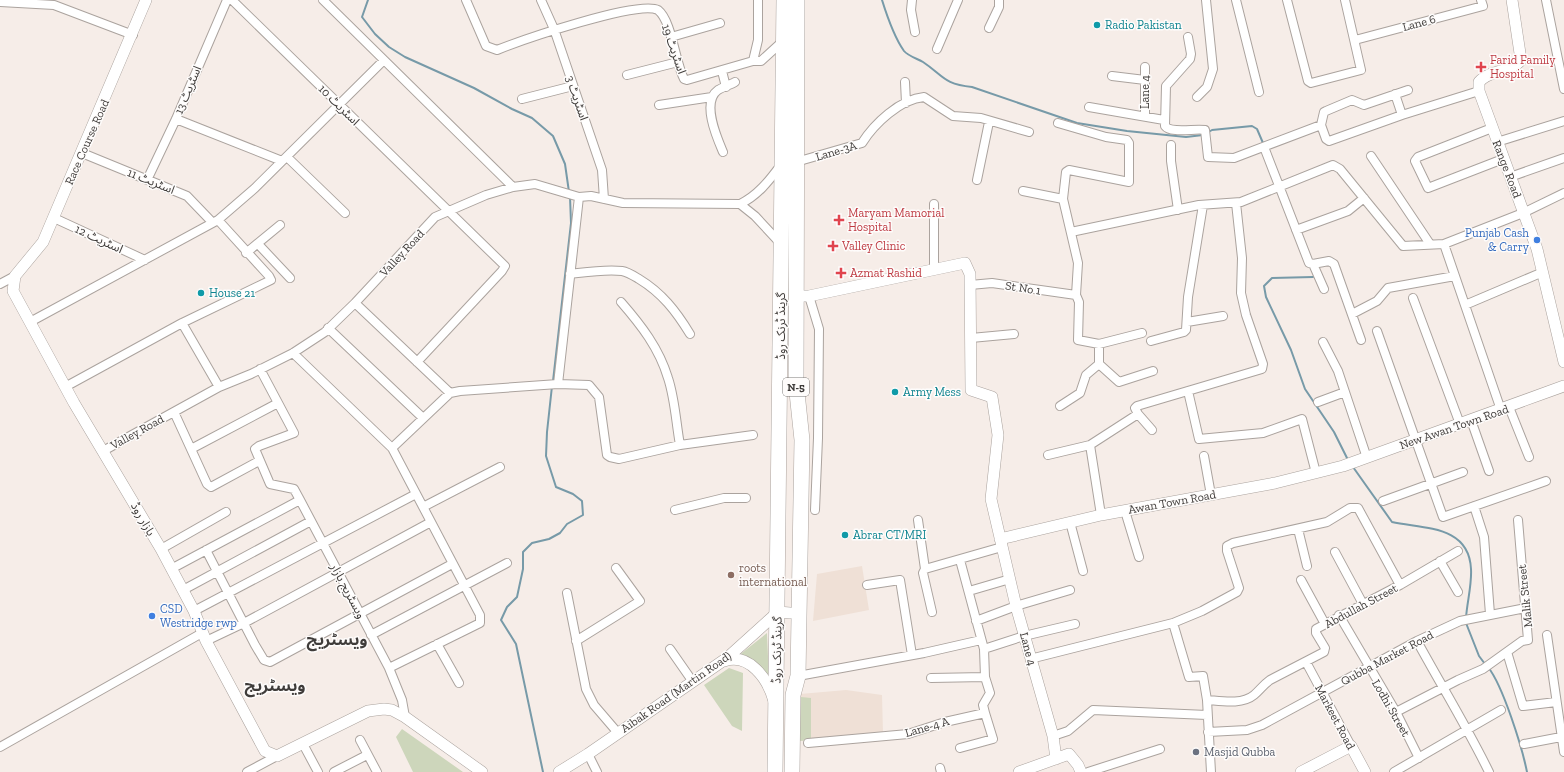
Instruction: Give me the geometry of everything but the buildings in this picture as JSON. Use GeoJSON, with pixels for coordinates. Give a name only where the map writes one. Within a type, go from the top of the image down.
{"type":"FeatureCollection","features":[{"type":"Feature","properties":{"kind":"highway","name":"گرینڈ ٹرنک روڈ"},"geometry":{"type":"LineString","coordinates":[[775,772],[776,712],[791,509],[796,384],[802,296],[789,163],[783,41],[784,0]]}},
{"type":"Feature","properties":{"kind":"highway","name":"گرینڈ ٹرنک روڈ"},"geometry":{"type":"LineString","coordinates":[[792,772],[793,695],[784,612],[781,245],[789,163],[797,0]]}},
{"type":"Feature","properties":{"kind":"highway","name":"گرینڈ ٹرنک روڈ"},"geometry":{"type":"LineString","coordinates":[[793,695],[798,676],[802,440],[796,384]]}},
{"type":"Feature","properties":{"kind":"street","name":"Race Course Road"},"geometry":{"type":"LineString","coordinates":[[16,276],[43,242],[133,35],[146,0]]}},
{"type":"Feature","properties":{"kind":"street","name":"اسٹریٹ 13"},"geometry":{"type":"LineString","coordinates":[[147,180],[176,119],[227,0]]}},
{"type":"Feature","properties":{"kind":"street","name":"اسٹریٹ 10"},"geometry":{"type":"LineString","coordinates":[[232,0],[505,266],[417,362]]}},
{"type":"Feature","properties":{"kind":"street"},"geometry":{"type":"LineString","coordinates":[[323,0],[513,187]]}},
{"type":"Feature","properties":{"kind":"street","name":"اسٹریٹ 19"},"geometry":{"type":"LineString","coordinates":[[466,0],[486,46],[497,50],[554,29],[636,6],[645,6],[658,10],[663,16],[671,36],[684,79],[687,80],[753,61],[761,61],[783,41]]}},
{"type":"Feature","properties":{"kind":"street","name":"اسٹریٹ 3"},"geometry":{"type":"LineString","coordinates":[[541,0],[554,29],[602,170],[604,199]]}},
{"type":"Feature","properties":{"kind":"street"},"geometry":{"type":"LineString","coordinates":[[753,61],[758,40],[758,0]]}},
{"type":"Feature","properties":{"kind":"street"},"geometry":{"type":"LineString","coordinates":[[912,0],[911,10],[915,32]]}},
{"type":"Feature","properties":{"kind":"street"},"geometry":{"type":"LineString","coordinates":[[937,49],[958,0]]}},
{"type":"Feature","properties":{"kind":"street"},"geometry":{"type":"LineString","coordinates":[[989,28],[999,7],[999,0]]}},
{"type":"Feature","properties":{"kind":"street"},"geometry":{"type":"LineString","coordinates":[[1197,97],[1207,87],[1213,69],[1206,0]]}},
{"type":"Feature","properties":{"kind":"street"},"geometry":{"type":"LineString","coordinates":[[1236,0],[1259,92]]}},
{"type":"Feature","properties":{"kind":"street"},"geometry":{"type":"LineString","coordinates":[[1287,0],[1309,83],[1361,70],[1345,0]]}},
{"type":"Feature","properties":{"kind":"street"},"geometry":{"type":"LineString","coordinates":[[1408,90],[1364,105],[1361,105],[1355,100],[1324,112],[1321,125],[1328,141],[1402,115],[1479,91],[1479,82],[1484,76],[1516,66],[1520,60],[1512,0]]}},
{"type":"Feature","properties":{"kind":"street"},"geometry":{"type":"LineString","coordinates":[[1546,0],[1564,89]]}},
{"type":"Feature","properties":{"kind":"street"},"geometry":{"type":"LineString","coordinates":[[0,2],[54,5],[133,35]]}},
{"type":"Feature","properties":{"kind":"street","name":"Lane 6"},"geometry":{"type":"LineString","coordinates":[[1355,40],[1482,3]]}},
{"type":"Feature","properties":{"kind":"street"},"geometry":{"type":"LineString","coordinates":[[671,36],[720,23]]}},
{"type":"Feature","properties":{"kind":"street"},"geometry":{"type":"LineString","coordinates":[[1188,37],[1191,56],[1166,86],[1164,120],[1166,128],[1168,129],[1203,129],[1207,132],[1207,154],[1210,158],[1234,158],[1321,125]]}},
{"type":"Feature","properties":{"kind":"street"},"geometry":{"type":"LineString","coordinates":[[30,322],[215,221],[285,159],[384,60]]}},
{"type":"Feature","properties":{"kind":"street"},"geometry":{"type":"LineString","coordinates":[[627,75],[678,62]]}},
{"type":"Feature","properties":{"kind":"street","name":"Lane 4"},"geometry":{"type":"LineString","coordinates":[[1145,67],[1145,116]]}},
{"type":"Feature","properties":{"kind":"street"},"geometry":{"type":"LineString","coordinates":[[722,71],[726,87]]}},
{"type":"Feature","properties":{"kind":"street"},"geometry":{"type":"LineString","coordinates":[[1112,76],[1145,80]]}},
{"type":"Feature","properties":{"kind":"street"},"geometry":{"type":"LineString","coordinates":[[723,152],[712,122],[712,97],[718,90],[735,82]]}},
{"type":"Feature","properties":{"kind":"street"},"geometry":{"type":"LineString","coordinates":[[905,82],[906,103]]}},
{"type":"Feature","properties":{"kind":"street"},"geometry":{"type":"LineString","coordinates":[[522,99],[573,86]]}},
{"type":"Feature","properties":{"kind":"street","name":"Range Road"},"geometry":{"type":"LineString","coordinates":[[1479,91],[1537,249],[1564,362]]}},
{"type":"Feature","properties":{"kind":"street"},"geometry":{"type":"LineString","coordinates":[[1395,94],[1402,115]]}},
{"type":"Feature","properties":{"kind":"street"},"geometry":{"type":"LineString","coordinates":[[659,105],[712,97]]}},
{"type":"Feature","properties":{"kind":"street","name":"Lane-3A"},"geometry":{"type":"LineString","coordinates":[[789,163],[862,143],[870,130],[879,120],[906,103],[924,97],[953,116],[981,118],[989,122]]}},
{"type":"Feature","properties":{"kind":"street"},"geometry":{"type":"LineString","coordinates":[[1090,107],[1164,120]]}},
{"type":"Feature","properties":{"kind":"street"},"geometry":{"type":"LineString","coordinates":[[176,119],[285,159],[345,213]]}},
{"type":"Feature","properties":{"kind":"street"},"geometry":{"type":"LineString","coordinates":[[1497,142],[1564,121]]}},
{"type":"Feature","properties":{"kind":"street"},"geometry":{"type":"LineString","coordinates":[[977,180],[989,122],[1029,132]]}},
{"type":"Feature","properties":{"kind":"street"},"geometry":{"type":"LineString","coordinates":[[1058,123],[1106,137],[1127,140],[1130,143],[1129,182],[1069,170],[1066,172],[1063,199],[1078,263],[1076,295],[1079,302],[1078,340],[1099,344],[1142,333]]}},
{"type":"Feature","properties":{"kind":"street"},"geometry":{"type":"LineString","coordinates":[[1492,128],[1418,157],[1415,161],[1426,187],[1429,188],[1503,159]]}},
{"type":"Feature","properties":{"kind":"street"},"geometry":{"type":"LineString","coordinates":[[1171,145],[1171,161],[1178,210]]}},
{"type":"Feature","properties":{"kind":"street"},"geometry":{"type":"LineString","coordinates":[[1264,147],[1309,263],[1313,264],[1324,289]]}},
{"type":"Feature","properties":{"kind":"street","name":"اسٹریٹ 11"},"geometry":{"type":"LineString","coordinates":[[82,153],[187,196],[215,221],[269,276],[271,280],[182,323]]}},
{"type":"Feature","properties":{"kind":"street"},"geometry":{"type":"LineString","coordinates":[[1371,156],[1430,244]]}},
{"type":"Feature","properties":{"kind":"street"},"geometry":{"type":"LineString","coordinates":[[1510,177],[1564,158]]}},
{"type":"Feature","properties":{"kind":"street"},"geometry":{"type":"LineString","coordinates":[[781,245],[755,216],[740,204],[749,200],[789,163]]}},
{"type":"Feature","properties":{"kind":"street"},"geometry":{"type":"LineString","coordinates":[[1071,232],[1203,205],[1236,203],[1333,165],[1340,169],[1403,246],[1444,244],[1523,212],[1564,193]]}},
{"type":"Feature","properties":{"kind":"street","name":"Valley Road"},"geometry":{"type":"LineString","coordinates":[[103,451],[219,387],[293,353],[328,328],[355,303],[435,217],[447,211],[513,187],[535,184],[572,195],[591,196],[623,203],[740,204]]}},
{"type":"Feature","properties":{"kind":"street"},"geometry":{"type":"LineString","coordinates":[[1023,190],[1063,199]]}},
{"type":"Feature","properties":{"kind":"street"},"geometry":{"type":"LineString","coordinates":[[554,384],[570,274],[572,195]]}},
{"type":"Feature","properties":{"kind":"street"},"geometry":{"type":"LineString","coordinates":[[1296,230],[1348,211],[1364,198]]}},
{"type":"Feature","properties":{"kind":"street"},"geometry":{"type":"LineString","coordinates":[[1152,430],[1134,408],[1262,369],[1262,364],[1246,315],[1241,293],[1242,258],[1236,203]]}},
{"type":"Feature","properties":{"kind":"street"},"geometry":{"type":"LineString","coordinates":[[934,204],[934,269]]}},
{"type":"Feature","properties":{"kind":"street"},"geometry":{"type":"LineString","coordinates":[[1151,341],[1186,332],[1188,297],[1203,205]]}},
{"type":"Feature","properties":{"kind":"street","name":"اسٹریٹ 12"},"geometry":{"type":"LineString","coordinates":[[54,218],[145,260]]}},
{"type":"Feature","properties":{"kind":"street"},"geometry":{"type":"LineString","coordinates":[[246,253],[280,225]]}},
{"type":"Feature","properties":{"kind":"street"},"geometry":{"type":"LineString","coordinates":[[258,244],[290,278]]}},
{"type":"Feature","properties":{"kind":"street"},"geometry":{"type":"LineString","coordinates":[[1444,244],[1464,305],[1505,409],[1529,457]]}},
{"type":"Feature","properties":{"kind":"street"},"geometry":{"type":"LineString","coordinates":[[1313,264],[1329,261],[1334,264],[1360,340]]}},
{"type":"Feature","properties":{"kind":"street"},"geometry":{"type":"LineString","coordinates":[[815,510],[818,438],[819,329],[802,296],[965,263],[970,274],[971,390],[992,397],[998,434],[991,499],[1001,543],[960,560],[925,570]]}},
{"type":"Feature","properties":{"kind":"street"},"geometry":{"type":"LineString","coordinates":[[570,274],[592,271],[623,271],[636,277],[664,297],[676,311],[690,334]]}},
{"type":"Feature","properties":{"kind":"street"},"geometry":{"type":"LineString","coordinates":[[1464,305],[1543,272]]}},
{"type":"Feature","properties":{"kind":"street"},"geometry":{"type":"LineString","coordinates":[[0,284],[16,276]]}},
{"type":"Feature","properties":{"kind":"street","name":"بازار روڈ"},"geometry":{"type":"LineString","coordinates":[[16,276],[13,291],[65,387],[172,569],[194,611],[204,637],[260,745],[269,754],[277,756]]}},
{"type":"Feature","properties":{"kind":"street"},"geometry":{"type":"LineString","coordinates":[[1352,314],[1378,301],[1388,288],[1455,276]]}},
{"type":"Feature","properties":{"kind":"street","name":"St No 1"},"geometry":{"type":"LineString","coordinates":[[970,285],[992,283],[1076,295]]}},
{"type":"Feature","properties":{"kind":"street"},"geometry":{"type":"LineString","coordinates":[[1413,298],[1460,424]]}},
{"type":"Feature","properties":{"kind":"street"},"geometry":{"type":"LineString","coordinates":[[621,302],[643,328],[658,353],[669,378],[680,445]]}},
{"type":"Feature","properties":{"kind":"street"},"geometry":{"type":"LineString","coordinates":[[355,303],[450,393]]}},
{"type":"Feature","properties":{"kind":"street"},"geometry":{"type":"LineString","coordinates":[[1187,322],[1223,316]]}},
{"type":"Feature","properties":{"kind":"street"},"geometry":{"type":"LineString","coordinates":[[65,387],[182,323],[219,387]]}},
{"type":"Feature","properties":{"kind":"street"},"geometry":{"type":"LineString","coordinates":[[328,328],[423,418]]}},
{"type":"Feature","properties":{"kind":"street"},"geometry":{"type":"LineString","coordinates":[[1377,331],[1443,517],[1546,480]]}},
{"type":"Feature","properties":{"kind":"street"},"geometry":{"type":"LineString","coordinates":[[971,338],[1014,334]]}},
{"type":"Feature","properties":{"kind":"street"},"geometry":{"type":"LineString","coordinates":[[1323,342],[1338,371],[1367,458]]}},
{"type":"Feature","properties":{"kind":"street"},"geometry":{"type":"LineString","coordinates":[[1099,344],[1099,364],[1119,382],[1153,371]]}},
{"type":"Feature","properties":{"kind":"street"},"geometry":{"type":"LineString","coordinates":[[293,353],[392,448],[480,615],[480,623],[388,668]]}},
{"type":"Feature","properties":{"kind":"street"},"geometry":{"type":"LineString","coordinates":[[1060,406],[1080,393],[1086,375],[1099,364]]}},
{"type":"Feature","properties":{"kind":"street"},"geometry":{"type":"LineString","coordinates":[[174,412],[207,484],[211,487],[215,486],[259,461],[255,449],[259,446],[294,433],[260,369]]}},
{"type":"Feature","properties":{"kind":"street"},"geometry":{"type":"LineString","coordinates":[[392,448],[450,393],[554,384],[589,385],[599,397],[604,441],[607,455],[610,458],[619,459],[680,445],[752,435]]}},
{"type":"Feature","properties":{"kind":"street","name":"New Awan Town Road"},"geometry":{"type":"LineString","coordinates":[[1343,466],[1416,439],[1505,409],[1564,386]]}},
{"type":"Feature","properties":{"kind":"street"},"geometry":{"type":"LineString","coordinates":[[1188,391],[1199,439],[1263,433],[1302,419],[1316,473]]}},
{"type":"Feature","properties":{"kind":"street"},"geometry":{"type":"LineString","coordinates":[[1318,402],[1344,392]]}},
{"type":"Feature","properties":{"kind":"street"},"geometry":{"type":"LineString","coordinates":[[191,449],[278,404]]}},
{"type":"Feature","properties":{"kind":"street"},"geometry":{"type":"LineString","coordinates":[[1048,455],[1090,445],[1138,414]]}},
{"type":"Feature","properties":{"kind":"street"},"geometry":{"type":"LineString","coordinates":[[1471,420],[1490,471]]}},
{"type":"Feature","properties":{"kind":"street"},"geometry":{"type":"LineString","coordinates":[[1090,445],[1101,515]]}},
{"type":"Feature","properties":{"kind":"street"},"geometry":{"type":"LineString","coordinates":[[1204,456],[1211,495]]}},
{"type":"Feature","properties":{"kind":"street","name":"ویسٹریج بازار"},"geometry":{"type":"LineString","coordinates":[[259,461],[270,484],[294,489],[388,668],[402,700],[405,717]]}},
{"type":"Feature","properties":{"kind":"street","name":"Awan Town Road"},"geometry":{"type":"LineString","coordinates":[[1001,543],[1070,522],[1101,515],[1275,483],[1343,466]]}},
{"type":"Feature","properties":{"kind":"street"},"geometry":{"type":"LineString","coordinates":[[423,507],[500,467]]}},
{"type":"Feature","properties":{"kind":"street"},"geometry":{"type":"LineString","coordinates":[[1383,501],[1463,472]]}},
{"type":"Feature","properties":{"kind":"street"},"geometry":{"type":"LineString","coordinates":[[194,611],[416,494]]}},
{"type":"Feature","properties":{"kind":"street"},"geometry":{"type":"LineString","coordinates":[[675,510],[724,498],[746,498]]}},
{"type":"Feature","properties":{"kind":"street"},"geometry":{"type":"LineString","coordinates":[[172,569],[300,500]]}},
{"type":"Feature","properties":{"kind":"street"},"geometry":{"type":"LineString","coordinates":[[1474,506],[1484,537],[1490,614]]}},
{"type":"Feature","properties":{"kind":"street"},"geometry":{"type":"LineString","coordinates":[[1030,659],[1173,623],[1202,612],[1237,592],[1239,588],[1227,546],[1233,543],[1327,522],[1350,508],[1358,508],[1400,585]]}},
{"type":"Feature","properties":{"kind":"street"},"geometry":{"type":"LineString","coordinates":[[1124,511],[1139,557]]}},
{"type":"Feature","properties":{"kind":"street"},"geometry":{"type":"LineString","coordinates":[[161,549],[226,512]]}},
{"type":"Feature","properties":{"kind":"street"},"geometry":{"type":"LineString","coordinates":[[918,520],[925,570],[923,573],[932,612]]}},
{"type":"Feature","properties":{"kind":"street","name":"Malik Street"},"geometry":{"type":"LineString","coordinates":[[1396,712],[1483,669],[1522,641],[1528,640],[1518,520]]}},
{"type":"Feature","properties":{"kind":"street"},"geometry":{"type":"LineString","coordinates":[[183,590],[311,521]]}},
{"type":"Feature","properties":{"kind":"street"},"geometry":{"type":"LineString","coordinates":[[0,747],[204,637],[244,623],[431,522]]}},
{"type":"Feature","properties":{"kind":"street"},"geometry":{"type":"LineString","coordinates":[[1070,522],[1083,571]]}},
{"type":"Feature","properties":{"kind":"street"},"geometry":{"type":"LineString","coordinates":[[1298,529],[1306,566]]}},
{"type":"Feature","properties":{"kind":"street","name":"Lane 4"},"geometry":{"type":"LineString","coordinates":[[1001,543],[1030,659],[1053,736],[1056,759]]}},
{"type":"Feature","properties":{"kind":"street"},"geometry":{"type":"LineString","coordinates":[[206,550],[264,660],[270,662],[452,564]]}},
{"type":"Feature","properties":{"kind":"street","name":"Abdullah Street"},"geometry":{"type":"LineString","coordinates":[[1207,700],[1229,702],[1241,701],[1253,697],[1262,686],[1270,680],[1306,662],[1325,650],[1315,631],[1325,624],[1400,585],[1458,551]]}},
{"type":"Feature","properties":{"kind":"street"},"geometry":{"type":"LineString","coordinates":[[1335,552],[1363,604]]}},
{"type":"Feature","properties":{"kind":"street"},"geometry":{"type":"LineString","coordinates":[[960,560],[984,649],[985,677],[990,692],[983,704],[993,739],[960,748]]}},
{"type":"Feature","properties":{"kind":"street"},"geometry":{"type":"LineString","coordinates":[[1440,561],[1458,592]]}},
{"type":"Feature","properties":{"kind":"street"},"geometry":{"type":"LineString","coordinates":[[371,635],[465,587],[508,563]]}},
{"type":"Feature","properties":{"kind":"street"},"geometry":{"type":"LineString","coordinates":[[576,641],[640,601],[616,568]]}},
{"type":"Feature","properties":{"kind":"street"},"geometry":{"type":"LineString","coordinates":[[969,591],[1010,579]]}},
{"type":"Feature","properties":{"kind":"street"},"geometry":{"type":"LineString","coordinates":[[867,585],[900,580],[912,655]]}},
{"type":"Feature","properties":{"kind":"street"},"geometry":{"type":"LineString","coordinates":[[1301,580],[1325,624]]}},
{"type":"Feature","properties":{"kind":"street"},"geometry":{"type":"LineString","coordinates":[[976,621],[1016,606],[1070,590]]}},
{"type":"Feature","properties":{"kind":"street"},"geometry":{"type":"LineString","coordinates":[[567,593],[586,689],[594,705],[618,733]]}},
{"type":"Feature","properties":{"kind":"street","name":"Qubba Market Road"},"geometry":{"type":"LineString","coordinates":[[1208,732],[1247,730],[1262,726],[1417,641],[1460,621],[1473,617],[1526,608]]}},
{"type":"Feature","properties":{"kind":"street","name":"Aibak Road (Martin Road)"},"geometry":{"type":"LineString","coordinates":[[558,772],[588,754],[693,682],[784,612]]}},
{"type":"Feature","properties":{"kind":"street","name":"Lodhi Street"},"geometry":{"type":"LineString","coordinates":[[1340,616],[1396,712],[1419,758]]}},
{"type":"Feature","properties":{"kind":"street"},"geometry":{"type":"LineString","coordinates":[[1173,623],[1189,677],[1203,676],[1207,700],[1206,715],[1211,772]]}},
{"type":"Feature","properties":{"kind":"street"},"geometry":{"type":"LineString","coordinates":[[984,649],[1024,636],[1075,624]]}},
{"type":"Feature","properties":{"kind":"street"},"geometry":{"type":"LineString","coordinates":[[1547,636],[1564,752]]}},
{"type":"Feature","properties":{"kind":"street"},"geometry":{"type":"LineString","coordinates":[[798,676],[912,655],[981,640]]}},
{"type":"Feature","properties":{"kind":"street"},"geometry":{"type":"LineString","coordinates":[[1417,641],[1442,688],[1468,730],[1489,772]]}},
{"type":"Feature","properties":{"kind":"street"},"geometry":{"type":"LineString","coordinates":[[438,644],[459,683]]}},
{"type":"Feature","properties":{"kind":"street"},"geometry":{"type":"LineString","coordinates":[[670,649],[693,682]]}},
{"type":"Feature","properties":{"kind":"street"},"geometry":{"type":"LineString","coordinates":[[1507,652],[1523,706],[1556,702]]}},
{"type":"Feature","properties":{"kind":"street"},"geometry":{"type":"LineString","coordinates":[[719,663],[736,658],[746,662],[757,670],[766,682],[774,700],[776,712]]}},
{"type":"Feature","properties":{"kind":"street","name":"Markeet Road"},"geometry":{"type":"LineString","coordinates":[[1306,662],[1365,772]]}},
{"type":"Feature","properties":{"kind":"street"},"geometry":{"type":"LineString","coordinates":[[930,678],[985,677]]}},
{"type":"Feature","properties":{"kind":"street"},"geometry":{"type":"LineString","coordinates":[[247,772],[344,722],[378,709],[392,710],[405,717],[482,772]]}},
{"type":"Feature","properties":{"kind":"street"},"geometry":{"type":"LineString","coordinates":[[1053,736],[1068,731],[1093,710],[1206,715]]}},
{"type":"Feature","properties":{"kind":"street"},"geometry":{"type":"LineString","coordinates":[[1394,772],[1501,710]]}},
{"type":"Feature","properties":{"kind":"street","name":"Lane-4 A"},"geometry":{"type":"LineString","coordinates":[[808,743],[908,734],[945,722],[985,713]]}},
{"type":"Feature","properties":{"kind":"street"},"geometry":{"type":"LineString","coordinates":[[1524,744],[1562,736]]}},
{"type":"Feature","properties":{"kind":"street"},"geometry":{"type":"LineString","coordinates":[[360,740],[377,772]]}},
{"type":"Feature","properties":{"kind":"street"},"geometry":{"type":"LineString","coordinates":[[303,744],[316,771]]}},
{"type":"Feature","properties":{"kind":"street"},"geometry":{"type":"LineString","coordinates":[[1300,772],[1351,746]]}},
{"type":"Feature","properties":{"kind":"street"},"geometry":{"type":"LineString","coordinates":[[1088,772],[1160,749]]}},
{"type":"Feature","properties":{"kind":"street"},"geometry":{"type":"LineString","coordinates":[[588,754],[597,772]]}},
{"type":"Feature","properties":{"kind":"street"},"geometry":{"type":"LineString","coordinates":[[1019,772],[1069,754],[1082,772]]}},
{"type":"Feature","properties":{"kind":"street"},"geometry":{"type":"LineString","coordinates":[[334,772],[368,755]]}},
{"type":"Feature","properties":{"kind":"shaded area"},"geometry":{"type":"Polygon","coordinates":[[[862,566],[869,610],[813,621],[817,574],[862,566]]]}},
{"type":"Feature","properties":{"kind":"shaded area"},"geometry":{"type":"Polygon","coordinates":[[[846,690],[882,695],[883,733],[799,741],[800,694],[846,690]]]}},
{"type":"Feature","properties":{"kind":"green space"},"geometry":{"type":"Polygon","coordinates":[[[767,633],[769,680],[738,656],[767,633]]]}},
{"type":"Feature","properties":{"kind":"green space"},"geometry":{"type":"Polygon","coordinates":[[[729,668],[743,673],[742,731],[732,726],[704,685],[729,668]]]}},
{"type":"Feature","properties":{"kind":"green space"},"geometry":{"type":"Polygon","coordinates":[[[801,697],[811,698],[811,740],[799,741],[801,697]]]}},
{"type":"Feature","properties":{"kind":"green space"},"geometry":{"type":"Polygon","coordinates":[[[402,729],[463,772],[413,772],[396,737],[402,729]]]}},
{"type":"Feature","properties":{"kind":"waterway"},"geometry":{"type":"LineString","coordinates":[[368,0],[362,17],[375,34],[389,47],[405,57],[474,88],[532,118],[553,136],[565,164],[569,192]]}},
{"type":"Feature","properties":{"kind":"waterway"},"geometry":{"type":"LineString","coordinates":[[882,0],[894,33],[904,51],[910,56],[923,62],[944,79],[955,84],[972,87],[1077,123],[1127,131],[1186,137],[1203,135]]}},
{"type":"Feature","properties":{"kind":"waterway"},"geometry":{"type":"LineString","coordinates":[[1207,133],[1212,130],[1252,126],[1257,129],[1263,143]]}},
{"type":"Feature","properties":{"kind":"waterway"},"geometry":{"type":"LineString","coordinates":[[553,381],[571,223],[570,197]]}},
{"type":"Feature","properties":{"kind":"waterway"},"geometry":{"type":"LineString","coordinates":[[1313,277],[1272,278],[1264,286],[1266,297],[1291,350],[1305,389],[1334,432],[1348,460]]}},
{"type":"Feature","properties":{"kind":"waterway"},"geometry":{"type":"LineString","coordinates":[[543,772],[516,644],[501,620],[507,607],[517,597],[523,569],[523,552],[532,543],[549,539],[560,533],[567,524],[583,515],[582,501],[573,494],[556,487],[546,456],[552,386]]}},
{"type":"Feature","properties":{"kind":"waterway"},"geometry":{"type":"LineString","coordinates":[[1353,467],[1392,522],[1431,528],[1454,537],[1462,544],[1468,555],[1471,569],[1471,581],[1466,618]]}},
{"type":"Feature","properties":{"kind":"waterway"},"geometry":{"type":"LineString","coordinates":[[1466,623],[1479,656],[1485,664]]}},
{"type":"Feature","properties":{"kind":"waterway"},"geometry":{"type":"LineString","coordinates":[[1488,667],[1494,676],[1506,702],[1527,772]]}},
{"type":"Feature","properties":{"kind":"place","name":"Radio Pakistan"},"geometry":{"type":"Point","coordinates":[1097,25]}},
{"type":"Feature","properties":{"kind":"place","name":"Farid Family Hospital"},"geometry":{"type":"Point","coordinates":[1481,67]}},
{"type":"Feature","properties":{"kind":"place","name":"Maryam Mamorial Hospital"},"geometry":{"type":"Point","coordinates":[839,220]}},
{"type":"Feature","properties":{"kind":"place","name":"Punjab Cash & Carry"},"geometry":{"type":"Point","coordinates":[1537,240]}},
{"type":"Feature","properties":{"kind":"place","name":"Valley Clinic"},"geometry":{"type":"Point","coordinates":[833,246]}},
{"type":"Feature","properties":{"kind":"place","name":"Azmat Rashid"},"geometry":{"type":"Point","coordinates":[841,273]}},
{"type":"Feature","properties":{"kind":"place","name":"House 21"},"geometry":{"type":"Point","coordinates":[201,293]}},
{"type":"Feature","properties":{"kind":"place","name":"Army Mess"},"geometry":{"type":"Point","coordinates":[895,392]}},
{"type":"Feature","properties":{"kind":"place","name":"Abrar CT/MRI"},"geometry":{"type":"Point","coordinates":[845,535]}},
{"type":"Feature","properties":{"kind":"place","name":"roots international"},"geometry":{"type":"Point","coordinates":[731,575]}},
{"type":"Feature","properties":{"kind":"place","name":"CSD Westridge rwp"},"geometry":{"type":"Point","coordinates":[152,616]}},
{"type":"Feature","properties":{"kind":"place","name":"Masjid Qubba"},"geometry":{"type":"Point","coordinates":[1196,752]}},
{"type":"Feature","properties":{"kind":"district","name":"ویسٹریج"},"geometry":{"type":"Point","coordinates":[337,639]}},
{"type":"Feature","properties":{"kind":"district","name":"ویسٹریج"},"geometry":{"type":"Point","coordinates":[275,685]}}]}
